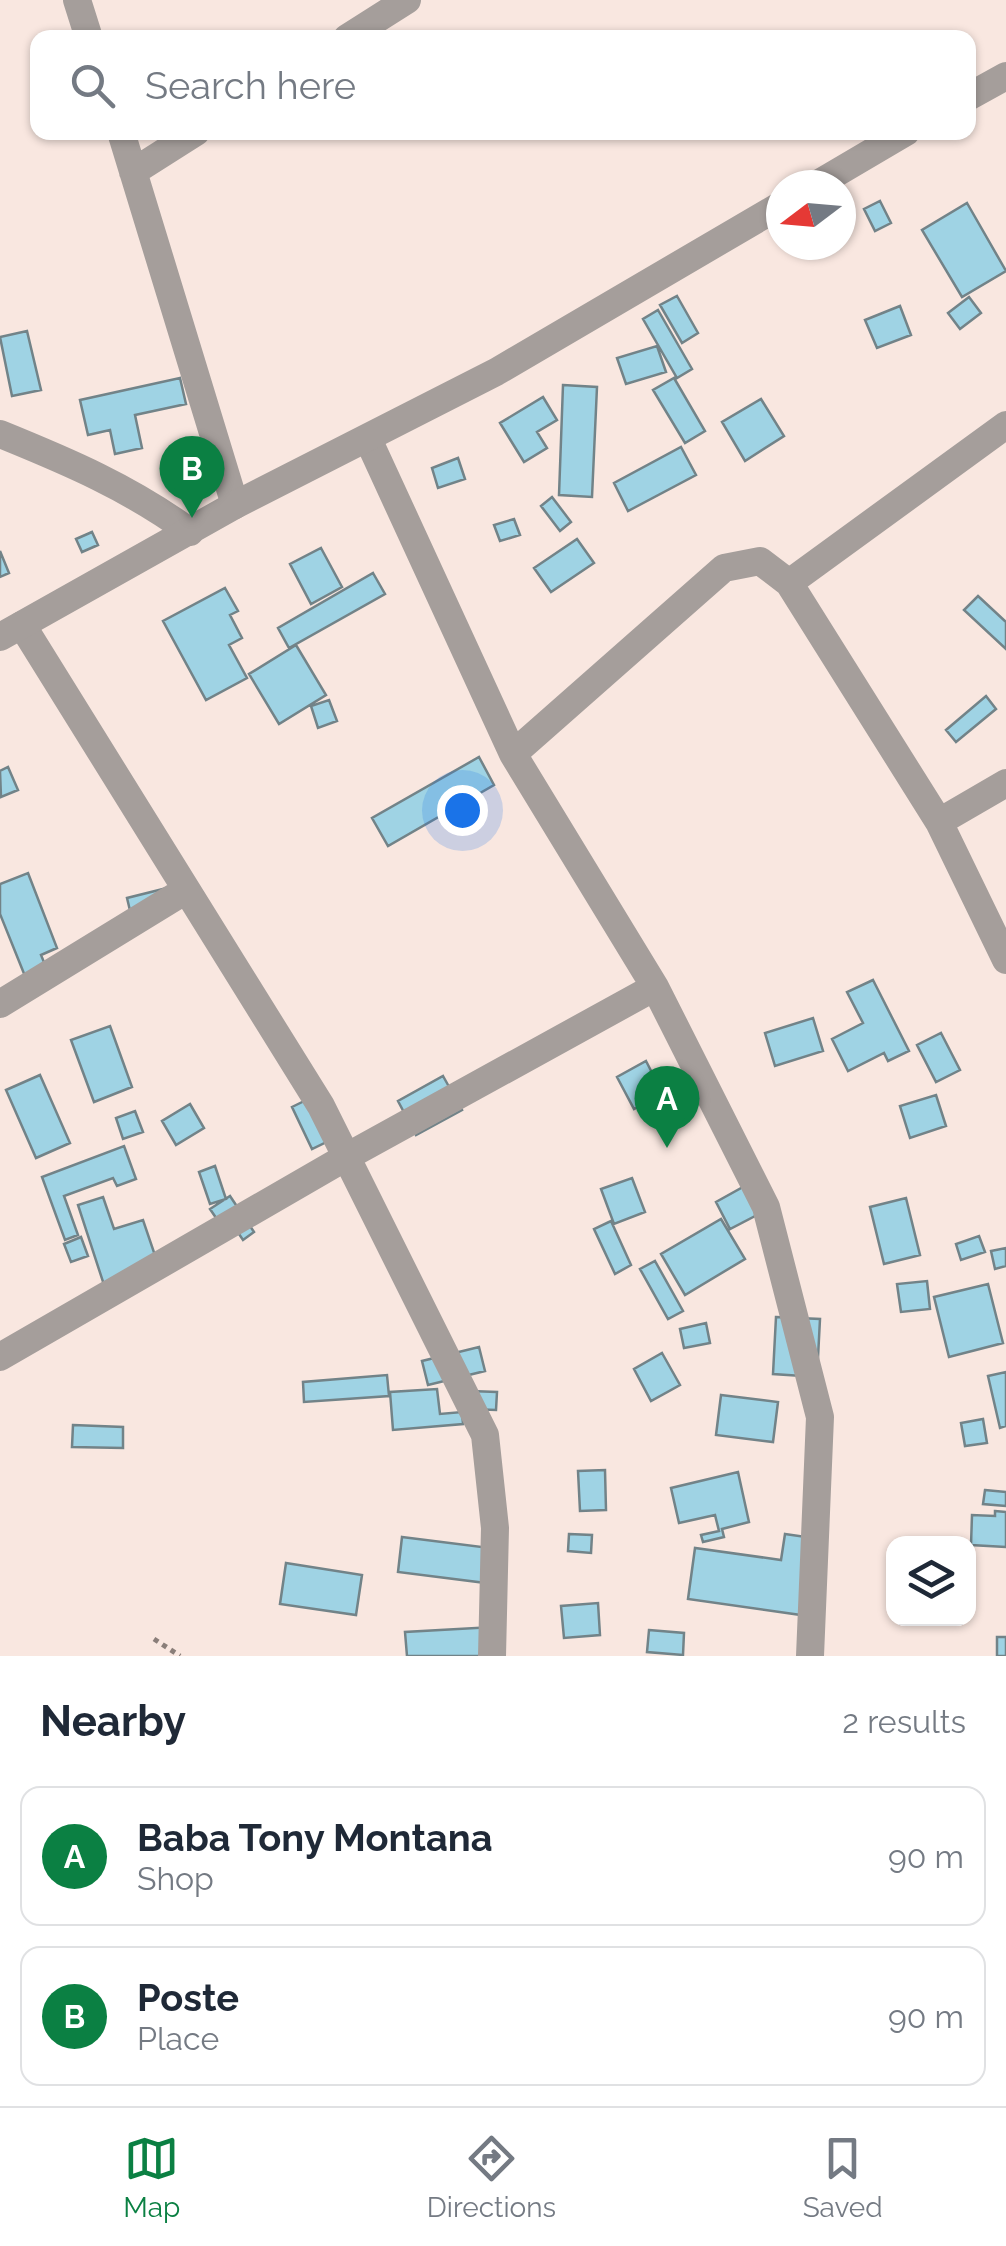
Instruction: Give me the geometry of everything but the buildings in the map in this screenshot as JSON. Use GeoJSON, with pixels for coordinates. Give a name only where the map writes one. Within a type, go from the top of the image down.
{"type":"FeatureCollection","features":[{"type":"Feature","properties":{"kind":"street"},"geometry":{"type":"LineString","coordinates":[[77,0],[87,30]]}},
{"type":"Feature","properties":{"kind":"street"},"geometry":{"type":"LineString","coordinates":[[360,30],[407,0]]}},
{"type":"Feature","properties":{"kind":"street"},"geometry":{"type":"LineString","coordinates":[[976,93],[1006,76]]}},
{"type":"Feature","properties":{"kind":"street"},"geometry":{"type":"LineString","coordinates":[[123,140],[235,506]]}},
{"type":"Feature","properties":{"kind":"street"},"geometry":{"type":"LineString","coordinates":[[133,172],[183,140]]}},
{"type":"Feature","properties":{"kind":"street"},"geometry":{"type":"LineString","coordinates":[[841,170],[892,140]]}},
{"type":"Feature","properties":{"kind":"street"},"geometry":{"type":"LineString","coordinates":[[492,1656],[494,1528],[486,1435],[321,1106],[186,890],[11,630],[235,506],[496,372],[766,214]]}},
{"type":"Feature","properties":{"kind":"street"},"geometry":{"type":"LineString","coordinates":[[790,583],[1006,425]]}},
{"type":"Feature","properties":{"kind":"street"},"geometry":{"type":"LineString","coordinates":[[0,434],[85,468],[131,492],[190,532]]}},
{"type":"Feature","properties":{"kind":"street"},"geometry":{"type":"LineString","coordinates":[[368,438],[513,754],[655,986],[766,1208],[820,1417],[810,1656]]}},
{"type":"Feature","properties":{"kind":"street"},"geometry":{"type":"LineString","coordinates":[[513,754],[724,568],[760,561],[790,583],[939,822],[1006,960]]}},
{"type":"Feature","properties":{"kind":"street"},"geometry":{"type":"LineString","coordinates":[[939,822],[1006,784]]}},
{"type":"Feature","properties":{"kind":"street"},"geometry":{"type":"LineString","coordinates":[[0,1004],[186,890]]}},
{"type":"Feature","properties":{"kind":"street"},"geometry":{"type":"LineString","coordinates":[[0,1357],[348,1156],[655,986]]}},
{"type":"Feature","properties":{"kind":"path"},"geometry":{"type":"LineString","coordinates":[[154,1639],[180,1656]]}},
{"type":"Feature","properties":{"kind":"place","name":"Poste"},"geometry":{"type":"Point","coordinates":[192,518]}},
{"type":"Feature","properties":{"kind":"place","name":"Baba Tony Montana"},"geometry":{"type":"Point","coordinates":[667,1148]}}]}
